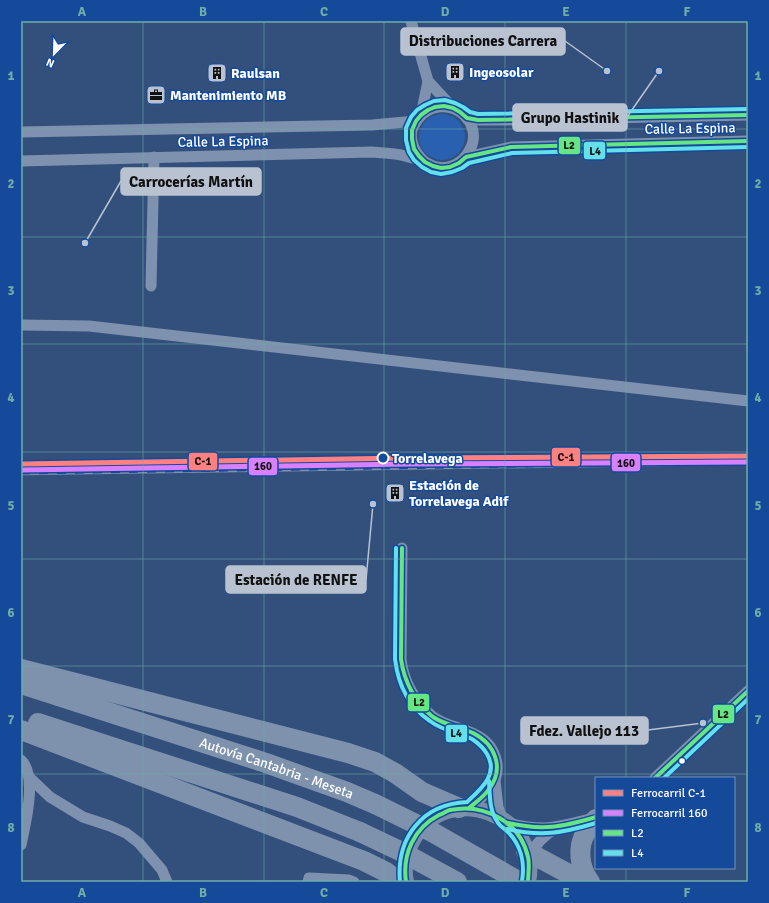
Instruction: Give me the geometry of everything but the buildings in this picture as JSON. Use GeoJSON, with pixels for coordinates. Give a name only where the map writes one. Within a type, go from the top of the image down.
{"type":"FeatureCollection","features":[{"type":"Feature","properties":{"kind":"highway"},"geometry":{"type":"LineString","coordinates":[[21,669],[348,753],[395,773],[422,792],[464,808]]}},
{"type":"Feature","properties":{"kind":"highway","name":"Autovía Cantabria - Meseta"},"geometry":{"type":"LineString","coordinates":[[21,684],[266,763],[347,792],[432,832],[520,882]]}},
{"type":"Feature","properties":{"kind":"highway"},"geometry":{"type":"LineString","coordinates":[[21,717],[324,817],[400,851],[457,882]]}},
{"type":"Feature","properties":{"kind":"highway"},"geometry":{"type":"LineString","coordinates":[[21,730],[364,861],[386,872],[399,882]]}},
{"type":"Feature","properties":{"kind":"highway"},"geometry":{"type":"LineString","coordinates":[[590,882],[581,863],[580,854],[583,838],[595,819]]}},
{"type":"Feature","properties":{"kind":"highway"},"geometry":{"type":"LineString","coordinates":[[528,854],[582,882]]}},
{"type":"Feature","properties":{"kind":"street"},"geometry":{"type":"LineString","coordinates":[[411,21],[428,81],[453,108]]}},
{"type":"Feature","properties":{"kind":"street"},"geometry":{"type":"LineString","coordinates":[[425,162],[418,156],[414,149],[412,130],[419,118],[428,81]]}},
{"type":"Feature","properties":{"kind":"street","name":"Calle La Espina"},"geometry":{"type":"LineString","coordinates":[[21,132],[372,125],[419,118],[428,110],[435,107],[444,106],[453,108],[467,118],[478,120],[748,115]]}},
{"type":"Feature","properties":{"kind":"street"},"geometry":{"type":"LineString","coordinates":[[466,157],[471,149],[473,141],[471,125],[467,118]]}},
{"type":"Feature","properties":{"kind":"street","name":"Calle La Espina"},"geometry":{"type":"LineString","coordinates":[[21,161],[371,152],[401,155],[441,168],[450,167],[459,163],[466,157],[511,147],[748,142]]}},
{"type":"Feature","properties":{"kind":"street"},"geometry":{"type":"LineString","coordinates":[[151,286],[154,158]]}},
{"type":"Feature","properties":{"kind":"street"},"geometry":{"type":"LineString","coordinates":[[21,325],[89,326],[748,401]]}},
{"type":"Feature","properties":{"kind":"street"},"geometry":{"type":"LineString","coordinates":[[402,548],[401,659],[406,680],[417,700],[433,716],[447,724],[475,734],[488,743],[497,762],[495,780],[498,807],[505,821],[519,836],[528,854],[528,882]]}},
{"type":"Feature","properties":{"kind":"street"},"geometry":{"type":"LineString","coordinates":[[656,777],[748,691]]}},
{"type":"Feature","properties":{"kind":"street"},"geometry":{"type":"LineString","coordinates":[[21,760],[30,778],[50,797],[83,817],[126,833],[139,843],[162,870],[167,882]]}},
{"type":"Feature","properties":{"kind":"street"},"geometry":{"type":"LineString","coordinates":[[21,845],[29,805],[30,778]]}},
{"type":"Feature","properties":{"kind":"street"},"geometry":{"type":"LineString","coordinates":[[464,808],[490,789],[495,780]]}},
{"type":"Feature","properties":{"kind":"street"},"geometry":{"type":"LineString","coordinates":[[406,882],[405,871],[407,856],[409,848],[416,835],[426,823],[447,812],[464,808],[474,808],[487,811],[505,821],[521,826],[544,828],[595,818]]}},
{"type":"Feature","properties":{"kind":"street"},"geometry":{"type":"LineString","coordinates":[[528,854],[542,837],[560,826]]}},
{"type":"Feature","properties":{"kind":"street"},"geometry":{"type":"LineString","coordinates":[[308,882],[309,878],[349,880],[354,882]]}},
{"type":"Feature","properties":{"kind":"shaded area"},"geometry":{"type":"Polygon","coordinates":[[[438,114],[446,114],[455,118],[461,124],[465,137],[461,150],[455,156],[446,160],[438,160],[429,156],[423,150],[419,141],[419,133],[423,124],[429,118],[438,114]]]}},
{"type":"Feature","properties":{"kind":"railway"},"geometry":{"type":"LineString","coordinates":[[21,473],[731,463],[748,461]]}},
{"type":"Feature","properties":{"kind":"rail line","name":"C-1"},"geometry":{"type":"LineString","coordinates":[[21,464],[407,458],[748,456]]}},
{"type":"Feature","properties":{"kind":"rail line","name":"160"},"geometry":{"type":"LineString","coordinates":[[21,470],[407,464],[748,462]]}},
{"type":"Feature","properties":{"kind":"transit line","name":"L4"},"geometry":{"type":"LineString","coordinates":[[748,109],[478,114],[470,112],[455,103],[445,100],[434,101],[417,110],[411,117],[406,128],[406,140],[409,152],[414,160],[431,172],[441,174],[452,172],[469,163],[512,153],[748,147]]}},
{"type":"Feature","properties":{"kind":"transit line","name":"L2"},"geometry":{"type":"LineString","coordinates":[[748,115],[478,120],[467,118],[453,108],[444,106],[435,107],[421,115],[416,121],[412,130],[414,149],[419,156],[425,162],[441,168],[450,167],[459,163],[466,157],[511,147],[748,141]]}},
{"type":"Feature","properties":{"kind":"transit line","name":"L4"},"geometry":{"type":"LineString","coordinates":[[396,548],[395,659],[402,686],[410,702],[430,721],[445,730],[472,739],[480,745],[487,754],[491,768],[487,781],[467,802],[451,804],[437,809],[415,826],[402,851],[400,882]]}},
{"type":"Feature","properties":{"kind":"transit line","name":"L2"},"geometry":{"type":"LineString","coordinates":[[402,548],[401,659],[402,667],[411,691],[421,705],[433,717],[442,722],[473,733],[481,738],[487,743],[495,757],[497,765],[494,781],[485,794],[469,808]]}},
{"type":"Feature","properties":{"kind":"transit line","name":"L2"},"geometry":{"type":"LineString","coordinates":[[656,777],[748,691]]}},
{"type":"Feature","properties":{"kind":"transit line","name":"L4"},"geometry":{"type":"LineString","coordinates":[[665,777],[748,699]]}},
{"type":"Feature","properties":{"kind":"transit line","name":"L4"},"geometry":{"type":"LineString","coordinates":[[489,781],[490,802],[494,817],[508,832],[519,848],[523,868],[522,881]]}},
{"type":"Feature","properties":{"kind":"transit line","name":"L2"},"geometry":{"type":"LineString","coordinates":[[406,882],[405,872],[408,852],[412,843],[423,827],[430,820],[450,810],[463,809],[476,809],[488,813],[509,825],[524,845],[529,866],[528,882]]}},
{"type":"Feature","properties":{"kind":"transit line","name":"L2"},"geometry":{"type":"LineString","coordinates":[[508,823],[532,827],[552,827],[595,817]]}},
{"type":"Feature","properties":{"kind":"transit line","name":"L4"},"geometry":{"type":"LineString","coordinates":[[507,829],[531,833],[552,833],[595,823]]}},
{"type":"Feature","properties":{"kind":"place","name":"Distribuciones Carrera"},"geometry":{"type":"Point","coordinates":[607,71]}},
{"type":"Feature","properties":{"kind":"place","name":"Grupo Hastinik"},"geometry":{"type":"Point","coordinates":[659,71]}},
{"type":"Feature","properties":{"kind":"place","name":"Ingeosolar"},"geometry":{"type":"Point","coordinates":[455,72]}},
{"type":"Feature","properties":{"kind":"place","name":"Raulsan"},"geometry":{"type":"Point","coordinates":[217,73]}},
{"type":"Feature","properties":{"kind":"place","name":"Mantenimiento MB"},"geometry":{"type":"Point","coordinates":[156,95]}},
{"type":"Feature","properties":{"kind":"place","name":"Carrocerías Martín"},"geometry":{"type":"Point","coordinates":[85,243]}},
{"type":"Feature","properties":{"kind":"place","name":"Torrelavega"},"geometry":{"type":"Point","coordinates":[383,458]}},
{"type":"Feature","properties":{"kind":"place","name":"Estación de Torrelavega Adif"},"geometry":{"type":"Point","coordinates":[395,493]}},
{"type":"Feature","properties":{"kind":"place","name":"Estación de RENFE"},"geometry":{"type":"Point","coordinates":[373,504]}},
{"type":"Feature","properties":{"kind":"place","name":"Fdez. Vallejo 113"},"geometry":{"type":"Point","coordinates":[703,723]}}]}
